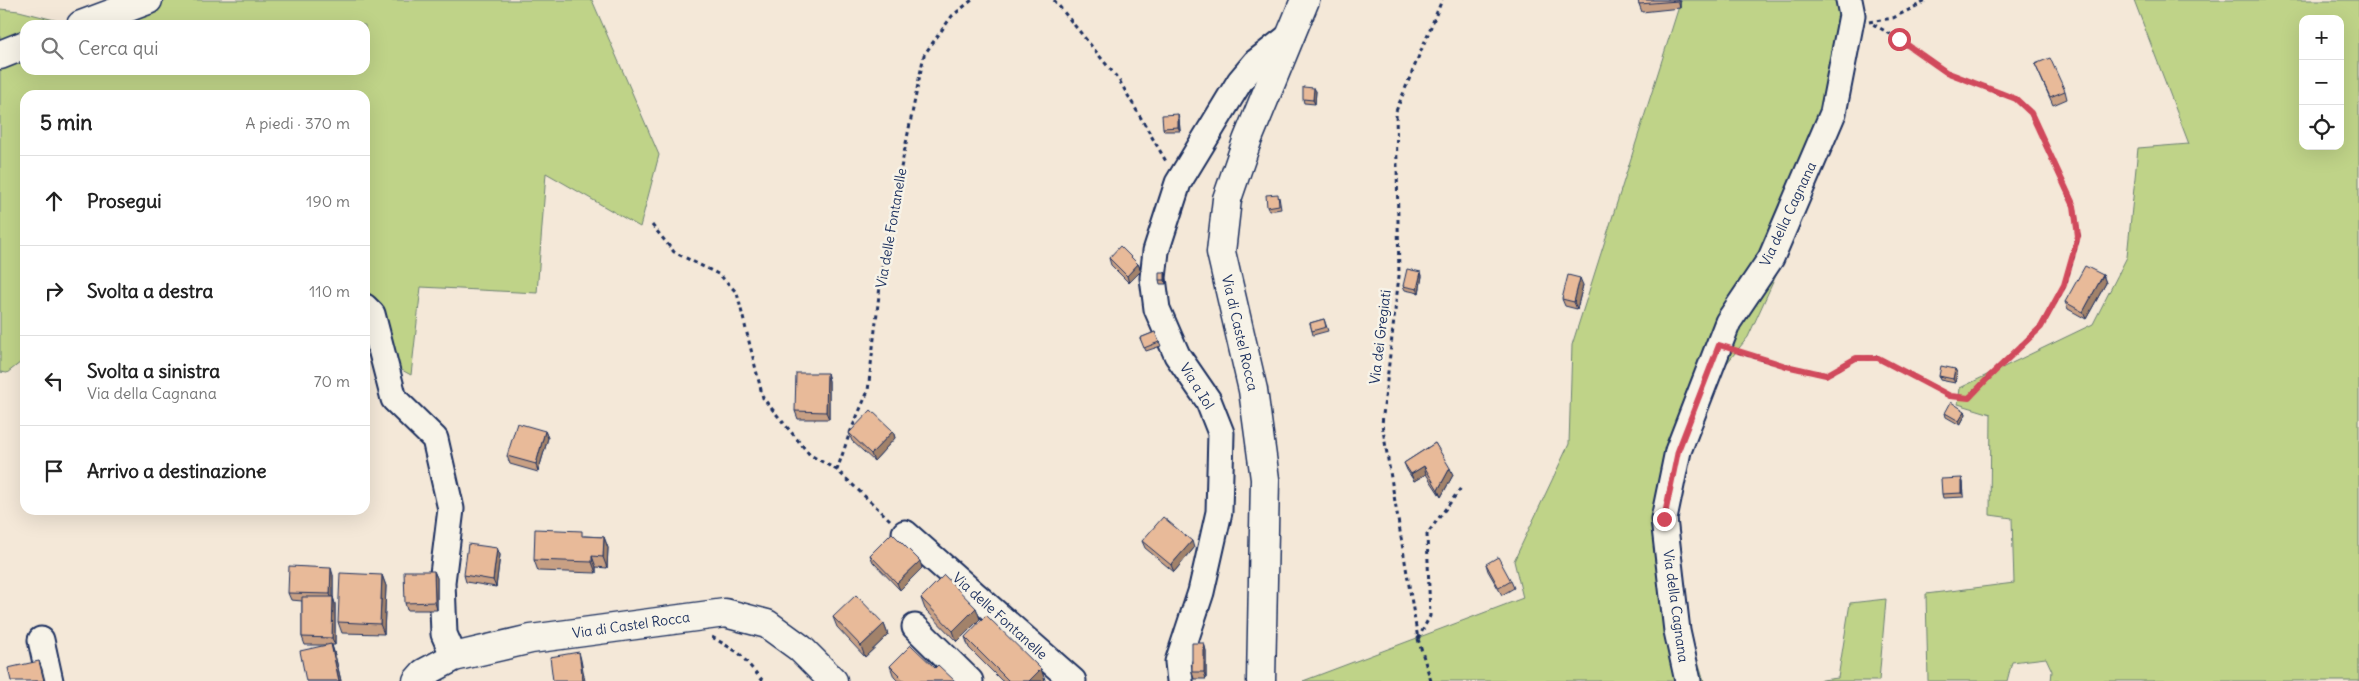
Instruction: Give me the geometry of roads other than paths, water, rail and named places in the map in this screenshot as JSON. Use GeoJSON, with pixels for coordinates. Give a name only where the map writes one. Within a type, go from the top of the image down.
{"type":"FeatureCollection","features":[{"type":"Feature","properties":{"kind":"main road"},"geometry":{"type":"LineString","coordinates":[[94,20],[148,0]]}},
{"type":"Feature","properties":{"kind":"main road","name":"Via di Castel Rocca"},"geometry":{"type":"LineString","coordinates":[[1261,681],[1265,479],[1253,390],[1221,252],[1227,199],[1247,141],[1305,0]]}},
{"type":"Feature","properties":{"kind":"main road"},"geometry":{"type":"LineString","coordinates":[[0,55],[20,48]]}},
{"type":"Feature","properties":{"kind":"main road","name":"Via di Castel Rocca"},"geometry":{"type":"LineString","coordinates":[[416,681],[424,673],[454,657],[531,639],[726,613],[767,624],[800,648],[833,681]]}},
{"type":"Feature","properties":{"kind":"street","name":"Via della Cagnana"},"geometry":{"type":"LineString","coordinates":[[1688,681],[1677,631],[1664,519],[1678,451],[1728,322],[1771,258],[1813,163],[1833,113],[1857,12]]}},
{"type":"Feature","properties":{"kind":"street","name":"Via a Iol"},"geometry":{"type":"LineString","coordinates":[[1180,681],[1178,662],[1201,592],[1219,512],[1221,433],[1208,400],[1177,354],[1157,309],[1153,278],[1156,250],[1178,183],[1240,81],[1256,62],[1292,34]]}},
{"type":"Feature","properties":{"kind":"street"},"geometry":{"type":"LineString","coordinates":[[370,312],[394,399],[434,439],[451,509],[442,582],[444,634],[454,657]]}},
{"type":"Feature","properties":{"kind":"street","name":"Via delle Fontanelle"},"geometry":{"type":"LineString","coordinates":[[905,534],[1073,681]]}},
{"type":"Feature","properties":{"kind":"street"},"geometry":{"type":"LineString","coordinates":[[915,627],[970,681]]}},
{"type":"Feature","properties":{"kind":"street"},"geometry":{"type":"LineString","coordinates":[[40,640],[50,681]]}}]}
